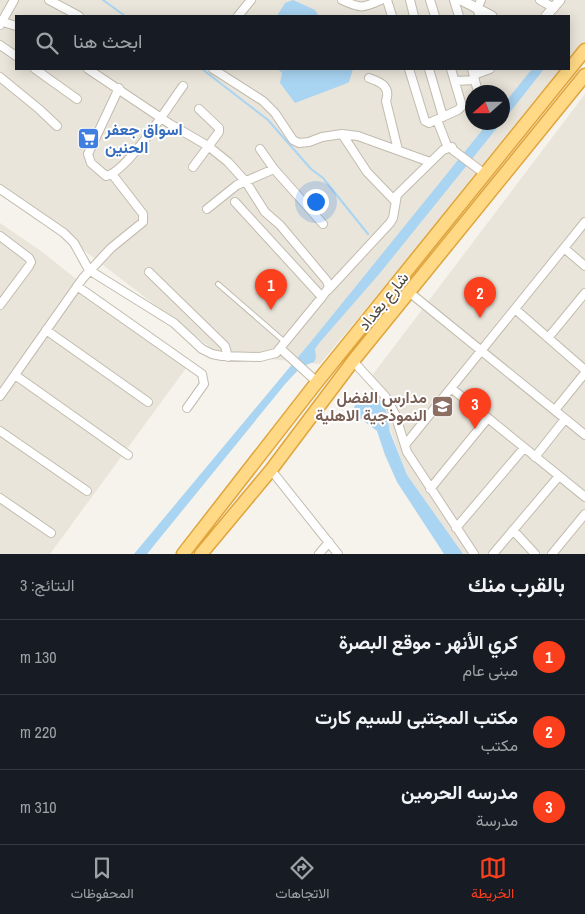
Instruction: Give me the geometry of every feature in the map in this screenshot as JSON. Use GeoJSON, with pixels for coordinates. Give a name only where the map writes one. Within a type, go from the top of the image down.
{"type":"FeatureCollection","features":[{"type":"Feature","properties":{"kind":"highway","name":"شارع بغداد"},"geometry":{"type":"LineString","coordinates":[[571,63],[585,50]]}},
{"type":"Feature","properties":{"kind":"highway","name":"شارع بغداد"},"geometry":{"type":"LineString","coordinates":[[183,554],[482,171],[565,70]]}},
{"type":"Feature","properties":{"kind":"highway","name":"شارع بغداد"},"geometry":{"type":"LineString","coordinates":[[201,554],[271,470],[354,361],[585,75]]}},
{"type":"Feature","properties":{"kind":"street"},"geometry":{"type":"LineString","coordinates":[[14,0],[1,23],[15,26]]}},
{"type":"Feature","properties":{"kind":"street"},"geometry":{"type":"LineString","coordinates":[[49,0],[77,15]]}},
{"type":"Feature","properties":{"kind":"street"},"geometry":{"type":"LineString","coordinates":[[239,15],[251,0]]}},
{"type":"Feature","properties":{"kind":"street"},"geometry":{"type":"LineString","coordinates":[[342,0],[364,8],[381,0]]}},
{"type":"Feature","properties":{"kind":"street"},"geometry":{"type":"LineString","coordinates":[[387,0],[392,15]]}},
{"type":"Feature","properties":{"kind":"street"},"geometry":{"type":"LineString","coordinates":[[410,0],[414,15]]}},
{"type":"Feature","properties":{"kind":"street"},"geometry":{"type":"LineString","coordinates":[[430,0],[435,15]]}},
{"type":"Feature","properties":{"kind":"street"},"geometry":{"type":"LineString","coordinates":[[454,0],[459,15]]}},
{"type":"Feature","properties":{"kind":"street"},"geometry":{"type":"LineString","coordinates":[[461,0],[490,15]]}},
{"type":"Feature","properties":{"kind":"street"},"geometry":{"type":"LineString","coordinates":[[540,0],[554,8]]}},
{"type":"Feature","properties":{"kind":"street"},"geometry":{"type":"LineString","coordinates":[[547,15],[560,0]]}},
{"type":"Feature","properties":{"kind":"street"},"geometry":{"type":"LineString","coordinates":[[0,45],[15,55]]}},
{"type":"Feature","properties":{"kind":"street"},"geometry":{"type":"LineString","coordinates":[[36,70],[77,100]]}},
{"type":"Feature","properties":{"kind":"street"},"geometry":{"type":"LineString","coordinates":[[90,70],[160,117],[208,146],[228,162],[246,182],[260,206],[280,225],[327,281],[328,290]]}},
{"type":"Feature","properties":{"kind":"street"},"geometry":{"type":"LineString","coordinates":[[215,70],[263,101],[275,113],[293,140],[299,143],[342,134],[358,136],[430,162]]}},
{"type":"Feature","properties":{"kind":"street"},"geometry":{"type":"LineString","coordinates":[[409,70],[425,121],[429,123],[458,110],[462,106],[451,70]]}},
{"type":"Feature","properties":{"kind":"street"},"geometry":{"type":"LineString","coordinates":[[429,70],[440,119],[450,149],[482,171]]}},
{"type":"Feature","properties":{"kind":"street"},"geometry":{"type":"LineString","coordinates":[[455,81],[487,70]]}},
{"type":"Feature","properties":{"kind":"street"},"geometry":{"type":"LineString","coordinates":[[0,77],[39,108],[57,126]]}},
{"type":"Feature","properties":{"kind":"street"},"geometry":{"type":"LineString","coordinates":[[370,78],[382,83],[386,87],[388,96],[386,101],[398,150]]}},
{"type":"Feature","properties":{"kind":"street"},"geometry":{"type":"LineString","coordinates":[[119,88],[88,154],[91,164],[106,176],[112,174],[138,150],[183,86]]}},
{"type":"Feature","properties":{"kind":"street"},"geometry":{"type":"LineString","coordinates":[[194,167],[219,132],[219,128],[199,109]]}},
{"type":"Feature","properties":{"kind":"street"},"geometry":{"type":"LineString","coordinates":[[342,134],[368,172],[395,201]]}},
{"type":"Feature","properties":{"kind":"street"},"geometry":{"type":"LineString","coordinates":[[260,149],[274,169],[323,224]]}},
{"type":"Feature","properties":{"kind":"street"},"geometry":{"type":"LineString","coordinates":[[0,189],[64,233],[74,243],[90,270],[174,323],[207,352],[217,356],[266,356],[276,352],[283,346],[328,290],[390,223],[397,195],[430,162],[450,149]]}},
{"type":"Feature","properties":{"kind":"street"},"geometry":{"type":"LineString","coordinates":[[208,209],[237,185],[274,169]]}},
{"type":"Feature","properties":{"kind":"street"},"geometry":{"type":"LineString","coordinates":[[0,396],[90,270],[111,248],[144,220],[141,212],[112,174]]}},
{"type":"Feature","properties":{"kind":"street"},"geometry":{"type":"LineString","coordinates":[[235,202],[322,297]]}},
{"type":"Feature","properties":{"kind":"street"},"geometry":{"type":"LineString","coordinates":[[405,445],[585,222]]}},
{"type":"Feature","properties":{"kind":"street"},"geometry":{"type":"LineString","coordinates":[[0,236],[29,258],[30,262],[29,266],[1,301]]}},
{"type":"Feature","properties":{"kind":"street"},"geometry":{"type":"LineString","coordinates":[[564,248],[585,266]]}},
{"type":"Feature","properties":{"kind":"street"},"geometry":{"type":"LineString","coordinates":[[149,272],[225,346],[228,356]]}},
{"type":"Feature","properties":{"kind":"street"},"geometry":{"type":"LineString","coordinates":[[77,286],[202,374],[204,384],[187,408]]}},
{"type":"Feature","properties":{"kind":"street"},"geometry":{"type":"LineString","coordinates":[[409,292],[585,435]]}},
{"type":"Feature","properties":{"kind":"street"},"geometry":{"type":"LineString","coordinates":[[548,338],[585,293]]}},
{"type":"Feature","properties":{"kind":"street"},"geometry":{"type":"LineString","coordinates":[[515,309],[585,372],[555,410]]}},
{"type":"Feature","properties":{"kind":"street"},"geometry":{"type":"LineString","coordinates":[[46,330],[148,402]]}},
{"type":"Feature","properties":{"kind":"street"},"geometry":{"type":"LineString","coordinates":[[283,346],[292,359],[317,382]]}},
{"type":"Feature","properties":{"kind":"street"},"geometry":{"type":"LineString","coordinates":[[354,361],[384,396],[395,414],[408,452],[430,489],[474,554]]}},
{"type":"Feature","properties":{"kind":"street"},"geometry":{"type":"LineString","coordinates":[[15,375],[128,455]]}},
{"type":"Feature","properties":{"kind":"street"},"geometry":{"type":"LineString","coordinates":[[451,388],[585,497]]}},
{"type":"Feature","properties":{"kind":"street"},"geometry":{"type":"LineString","coordinates":[[430,489],[488,418]]}},
{"type":"Feature","properties":{"kind":"street"},"geometry":{"type":"LineString","coordinates":[[535,457],[566,419]]}},
{"type":"Feature","properties":{"kind":"street"},"geometry":{"type":"LineString","coordinates":[[0,430],[87,491]]}},
{"type":"Feature","properties":{"kind":"street"},"geometry":{"type":"LineString","coordinates":[[456,528],[524,448]]}},
{"type":"Feature","properties":{"kind":"street"},"geometry":{"type":"LineString","coordinates":[[271,470],[338,554]]}},
{"type":"Feature","properties":{"kind":"street"},"geometry":{"type":"LineString","coordinates":[[493,554],[559,476]]}},
{"type":"Feature","properties":{"kind":"street"},"geometry":{"type":"LineString","coordinates":[[0,498],[51,533]]}},
{"type":"Feature","properties":{"kind":"street"},"geometry":{"type":"LineString","coordinates":[[552,554],[585,514]]}},
{"type":"Feature","properties":{"kind":"street"},"geometry":{"type":"LineString","coordinates":[[513,530],[535,554]]}},
{"type":"Feature","properties":{"kind":"street"},"geometry":{"type":"LineString","coordinates":[[319,554],[329,542]]}},
{"type":"Feature","properties":{"kind":"lane"},"geometry":{"type":"LineString","coordinates":[[218,284],[283,346]]}},
{"type":"Feature","properties":{"kind":"shaded area"},"geometry":{"type":"Polygon","coordinates":[[[0,0],[585,0],[585,47],[570,65],[570,15],[15,15],[15,70],[565,70],[320,364],[219,354],[0,186],[0,0]]]}},
{"type":"Feature","properties":{"kind":"shaded area"},"geometry":{"type":"Polygon","coordinates":[[[585,94],[585,554],[460,554],[413,492],[371,377],[585,94]]]}},
{"type":"Feature","properties":{"kind":"shaded area"},"geometry":{"type":"Polygon","coordinates":[[[0,223],[41,251],[187,367],[50,554],[0,554],[0,223]]]}},
{"type":"Feature","properties":{"kind":"water"},"geometry":{"type":"Polygon","coordinates":[[[293,0],[315,10],[318,15],[278,15],[285,3],[293,0]]]}},
{"type":"Feature","properties":{"kind":"water"},"geometry":{"type":"Polygon","coordinates":[[[279,70],[353,70],[349,82],[295,103],[280,83],[282,73],[279,70]]]}},
{"type":"Feature","properties":{"kind":"water"},"geometry":{"type":"Polygon","coordinates":[[[531,70],[543,70],[510,112],[510,96],[531,70]]]}},
{"type":"Feature","properties":{"kind":"water"},"geometry":{"type":"Polygon","coordinates":[[[482,130],[495,130],[380,273],[320,342],[315,349],[316,358],[314,362],[301,367],[286,383],[147,554],[134,554],[314,338],[482,130]]]}},
{"type":"Feature","properties":{"kind":"water"},"geometry":{"type":"Polygon","coordinates":[[[367,396],[380,400],[386,411],[390,432],[407,475],[463,554],[444,554],[397,482],[377,431],[356,415],[354,408],[356,402],[362,397],[367,396]]]}},
{"type":"Feature","properties":{"kind":"waterway"},"geometry":{"type":"LineString","coordinates":[[103,0],[124,15]]}},
{"type":"Feature","properties":{"kind":"waterway"},"geometry":{"type":"LineString","coordinates":[[203,70],[268,120],[311,169],[323,178],[368,234]]}},
{"type":"Feature","properties":{"kind":"place","name":"اسواق جعفر الحنين"},"geometry":{"type":"Point","coordinates":[89,138]}},
{"type":"Feature","properties":{"kind":"place","name":"كري الأنهر - موقع البصرة"},"geometry":{"type":"Point","coordinates":[271,310]}},
{"type":"Feature","properties":{"kind":"place","name":"مكتب المجتبى للسيم كارت"},"geometry":{"type":"Point","coordinates":[480,318]}},
{"type":"Feature","properties":{"kind":"place","name":"مدارس الفضل النموذجية الاهلية"},"geometry":{"type":"Point","coordinates":[443,406]}},
{"type":"Feature","properties":{"kind":"place","name":"مدرسه الحرمين"},"geometry":{"type":"Point","coordinates":[475,429]}}]}
